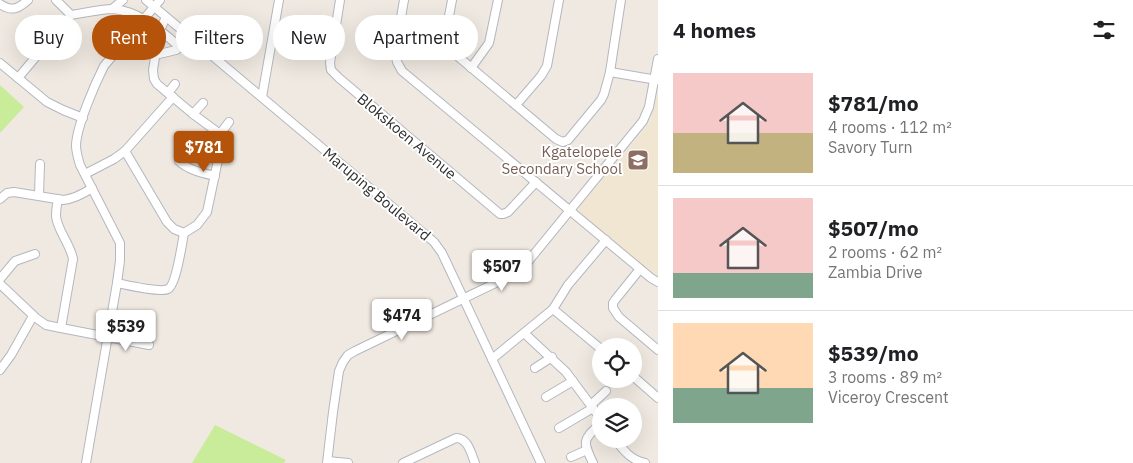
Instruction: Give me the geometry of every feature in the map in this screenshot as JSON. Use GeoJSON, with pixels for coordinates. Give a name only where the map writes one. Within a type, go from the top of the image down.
{"type":"FeatureCollection","features":[{"type":"Feature","properties":{"kind":"street"},"geometry":{"type":"LineString","coordinates":[[0,4],[6,8],[13,9],[21,6],[28,0]]}},
{"type":"Feature","properties":{"kind":"street"},"geometry":{"type":"LineString","coordinates":[[56,0],[71,15],[112,9],[134,15]]}},
{"type":"Feature","properties":{"kind":"street"},"geometry":{"type":"LineString","coordinates":[[112,9],[123,0]]}},
{"type":"Feature","properties":{"kind":"street","name":"Maruping Boulevard"},"geometry":{"type":"LineString","coordinates":[[146,0],[164,15]]}},
{"type":"Feature","properties":{"kind":"street"},"geometry":{"type":"LineString","coordinates":[[147,15],[160,0]]}},
{"type":"Feature","properties":{"kind":"street"},"geometry":{"type":"LineString","coordinates":[[262,97],[279,0]]}},
{"type":"Feature","properties":{"kind":"street","name":"Blokskoen Avenue"},"geometry":{"type":"LineString","coordinates":[[340,0],[330,63],[331,70],[339,78],[500,214],[508,212],[536,182]]}},
{"type":"Feature","properties":{"kind":"street"},"geometry":{"type":"LineString","coordinates":[[404,0],[396,52],[399,67],[409,78],[658,282]]}},
{"type":"Feature","properties":{"kind":"street"},"geometry":{"type":"LineString","coordinates":[[452,0],[446,43],[451,51],[561,142],[568,140],[604,94],[610,72],[621,0]]}},
{"type":"Feature","properties":{"kind":"street"},"geometry":{"type":"LineString","coordinates":[[471,68],[489,43],[498,0]]}},
{"type":"Feature","properties":{"kind":"street"},"geometry":{"type":"LineString","coordinates":[[516,105],[541,76],[547,66],[559,0]]}},
{"type":"Feature","properties":{"kind":"street","name":"Maruping Boulevard"},"geometry":{"type":"LineString","coordinates":[[166,17],[176,25]]}},
{"type":"Feature","properties":{"kind":"street"},"geometry":{"type":"LineString","coordinates":[[166,36],[176,45]]}},
{"type":"Feature","properties":{"kind":"street"},"geometry":{"type":"LineString","coordinates":[[348,463],[327,462],[337,381],[343,362],[348,355],[523,268],[643,121],[649,108],[656,80],[658,59]]}},
{"type":"Feature","properties":{"kind":"street"},"geometry":{"type":"LineString","coordinates":[[18,78],[33,60]]}},
{"type":"Feature","properties":{"kind":"street"},"geometry":{"type":"LineString","coordinates":[[86,463],[117,283],[120,243],[78,159],[76,148],[83,118],[98,78],[109,60]]}},
{"type":"Feature","properties":{"kind":"street"},"geometry":{"type":"LineString","coordinates":[[117,283],[158,290],[171,287],[184,233],[197,225],[205,216],[222,141],[220,134],[157,84],[153,75],[154,60]]}},
{"type":"Feature","properties":{"kind":"street","name":"Maruping Boulevard"},"geometry":{"type":"LineString","coordinates":[[218,60],[440,249],[541,463]]}},
{"type":"Feature","properties":{"kind":"street"},"geometry":{"type":"LineString","coordinates":[[0,63],[47,102],[83,118]]}},
{"type":"Feature","properties":{"kind":"street"},"geometry":{"type":"LineString","coordinates":[[610,72],[656,80]]}},
{"type":"Feature","properties":{"kind":"street"},"geometry":{"type":"LineString","coordinates":[[85,174],[125,151],[170,95],[175,84]]}},
{"type":"Feature","properties":{"kind":"street"},"geometry":{"type":"LineString","coordinates":[[193,114],[203,103]]}},
{"type":"Feature","properties":{"kind":"street"},"geometry":{"type":"LineString","coordinates":[[220,134],[229,122]]}},
{"type":"Feature","properties":{"kind":"street"},"geometry":{"type":"LineString","coordinates":[[125,151],[167,222],[174,229],[184,233]]}},
{"type":"Feature","properties":{"kind":"street"},"geometry":{"type":"LineString","coordinates":[[178,161],[183,166],[215,176]]}},
{"type":"Feature","properties":{"kind":"street"},"geometry":{"type":"LineString","coordinates":[[39,195],[40,164]]}},
{"type":"Feature","properties":{"kind":"street"},"geometry":{"type":"LineString","coordinates":[[0,199],[10,192],[58,199],[74,198],[92,188]]}},
{"type":"Feature","properties":{"kind":"street"},"geometry":{"type":"LineString","coordinates":[[58,199],[57,221],[68,243],[72,259],[61,328]]}},
{"type":"Feature","properties":{"kind":"street"},"geometry":{"type":"LineString","coordinates":[[492,359],[553,309],[565,289],[606,240]]}},
{"type":"Feature","properties":{"kind":"street"},"geometry":{"type":"LineString","coordinates":[[0,279],[15,261],[35,254]]}},
{"type":"Feature","properties":{"kind":"street"},"geometry":{"type":"LineString","coordinates":[[640,269],[615,300],[613,308],[620,317],[658,350]]}},
{"type":"Feature","properties":{"kind":"street"},"geometry":{"type":"LineString","coordinates":[[0,284],[33,316],[46,324],[149,345]]}},
{"type":"Feature","properties":{"kind":"street"},"geometry":{"type":"LineString","coordinates":[[553,309],[592,342]]}},
{"type":"Feature","properties":{"kind":"street"},"geometry":{"type":"LineString","coordinates":[[0,370],[11,355],[33,316]]}},
{"type":"Feature","properties":{"kind":"street"},"geometry":{"type":"LineString","coordinates":[[524,333],[566,372],[592,407],[559,428]]}},
{"type":"Feature","properties":{"kind":"street"},"geometry":{"type":"LineString","coordinates":[[535,368],[552,357]]}},
{"type":"Feature","properties":{"kind":"street"},"geometry":{"type":"LineString","coordinates":[[546,396],[573,381]]}},
{"type":"Feature","properties":{"kind":"street"},"geometry":{"type":"LineString","coordinates":[[642,384],[658,398]]}},
{"type":"Feature","properties":{"kind":"street"},"geometry":{"type":"LineString","coordinates":[[600,398],[606,391]]}},
{"type":"Feature","properties":{"kind":"street"},"geometry":{"type":"LineString","coordinates":[[592,432],[585,443],[592,463]]}},
{"type":"Feature","properties":{"kind":"street"},"geometry":{"type":"LineString","coordinates":[[403,463],[456,438],[462,438],[466,442],[475,463]]}},
{"type":"Feature","properties":{"kind":"street"},"geometry":{"type":"LineString","coordinates":[[622,448],[630,457],[645,463]]}},
{"type":"Feature","properties":{"kind":"street"},"geometry":{"type":"LineString","coordinates":[[570,456],[586,450]]}},
{"type":"Feature","properties":{"kind":"shaded area","name":"Kgatelopele Secondary School"},"geometry":{"type":"Polygon","coordinates":[[[658,90],[658,278],[579,214],[579,208],[651,122],[658,90]]]}},
{"type":"Feature","properties":{"kind":"green space"},"geometry":{"type":"Polygon","coordinates":[[[0,85],[24,107],[0,133],[0,85]]]}},
{"type":"Feature","properties":{"kind":"green space"},"geometry":{"type":"Polygon","coordinates":[[[215,425],[286,460],[284,463],[192,463],[215,425]]]}},
{"type":"Feature","properties":{"kind":"place","name":"Kgatelopele Secondary School"},"geometry":{"type":"Point","coordinates":[638,160]}}]}
